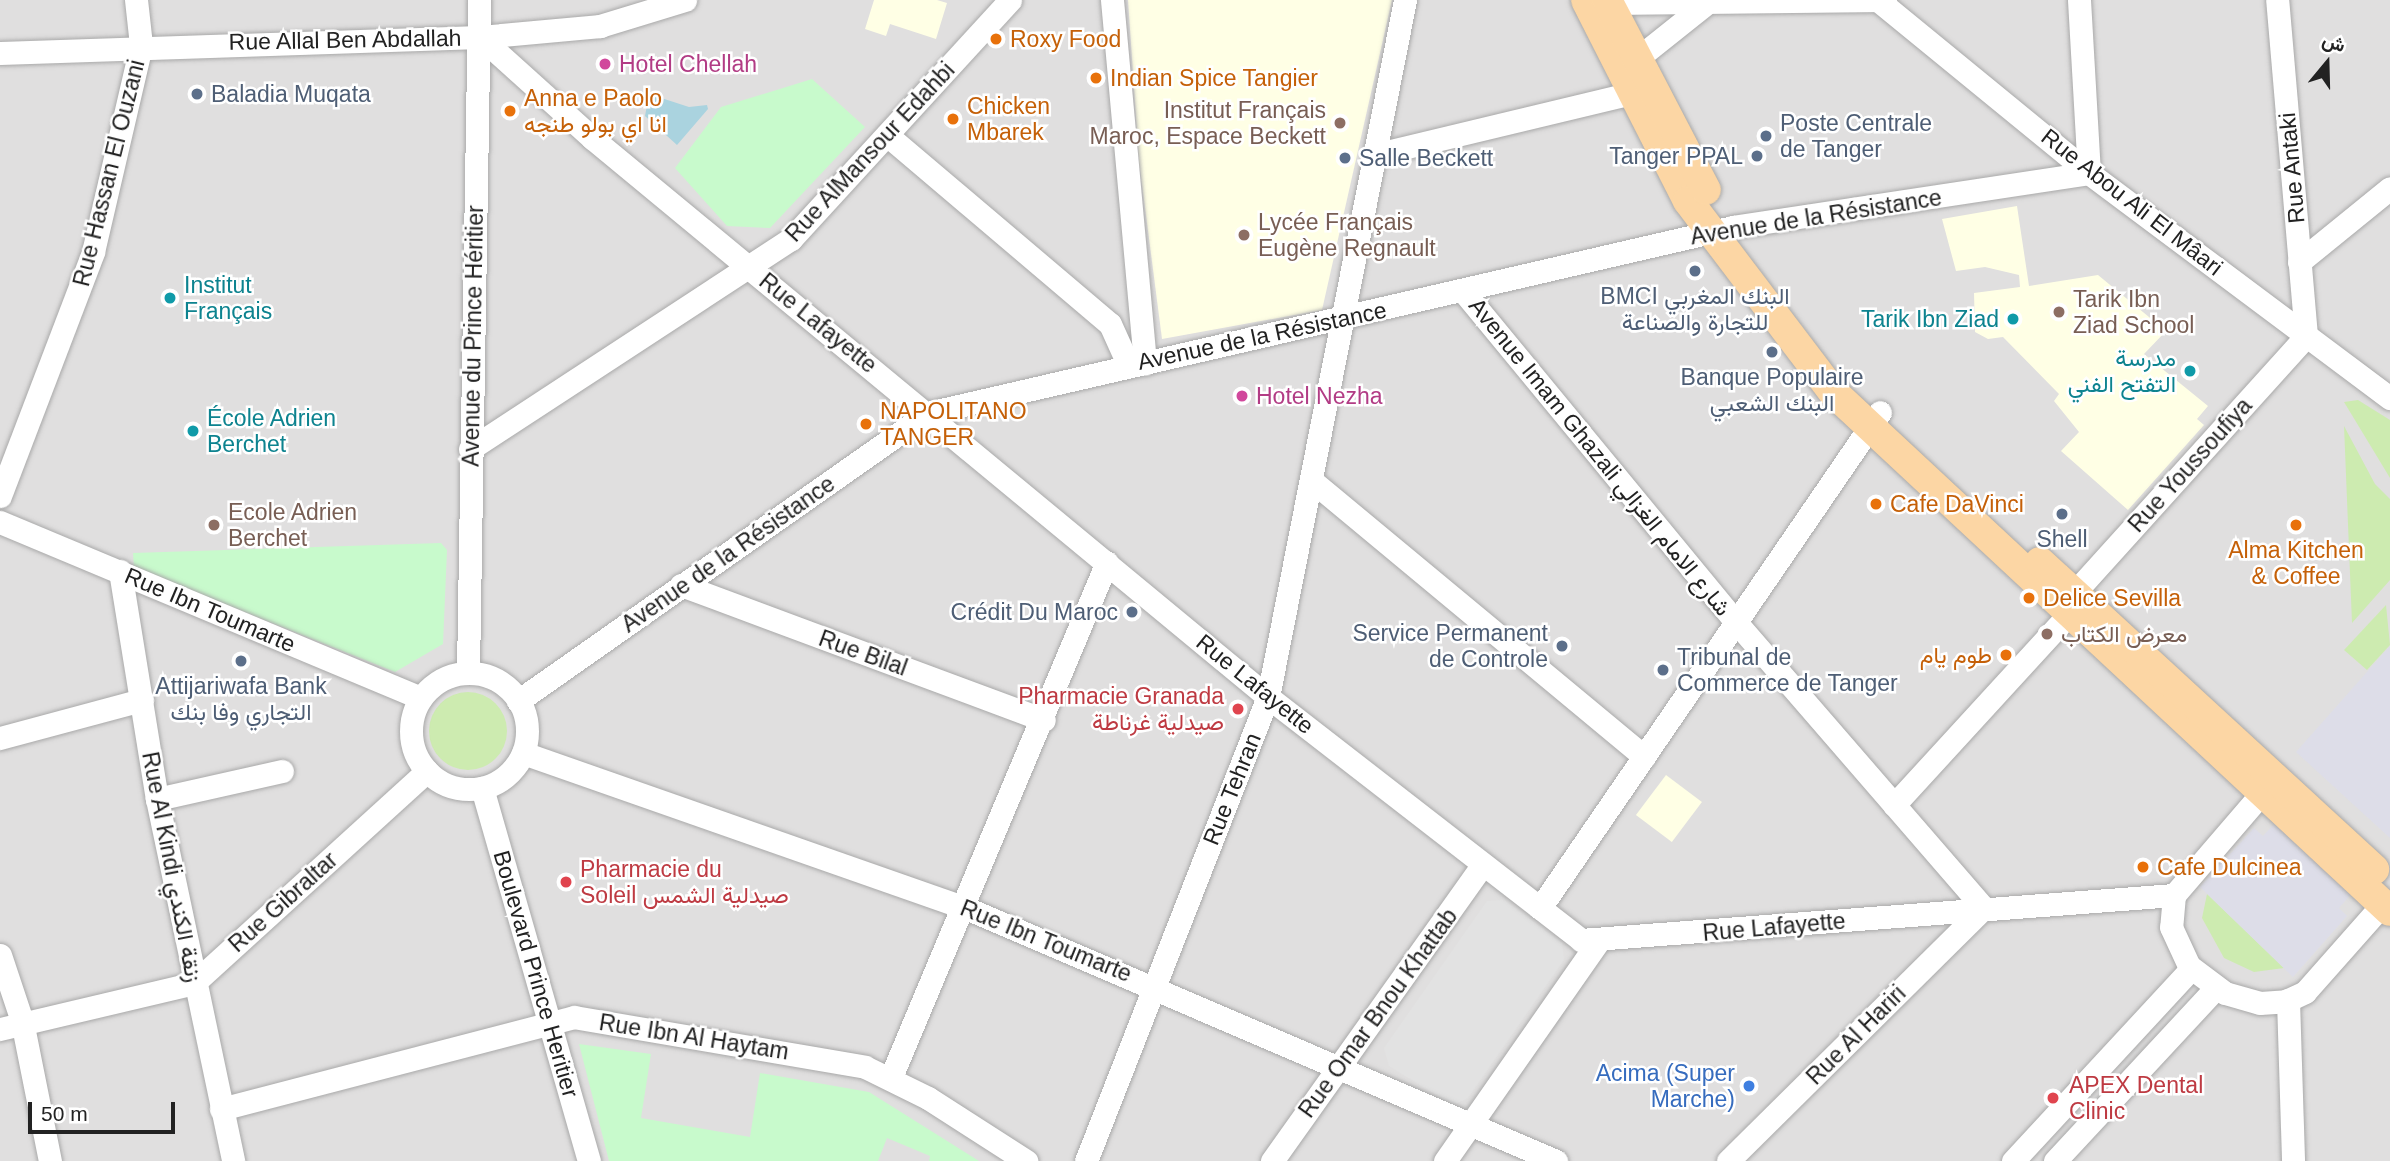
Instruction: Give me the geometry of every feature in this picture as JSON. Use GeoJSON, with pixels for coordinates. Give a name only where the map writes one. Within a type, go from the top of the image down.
{"type":"FeatureCollection","features":[{"type":"Feature","properties":{"kind":"main road"},"geometry":{"type":"LineString","coordinates":[[1601,1],[1639,58],[1724,229],[1833,392],[1874,419],[2070,604],[2268,785],[2387,900]]}},
{"type":"Feature","properties":{"kind":"main road"},"geometry":{"type":"LineString","coordinates":[[1601,1],[1629,94],[1688,201],[1724,229]]}},
{"type":"Feature","properties":{"kind":"street","name":"Rue Hassan El Ouzani"},"geometry":{"type":"LineString","coordinates":[[0,496],[93,253],[141,45],[136,0]]}},
{"type":"Feature","properties":{"kind":"street","name":"Avenue du Prince Héritier"},"geometry":{"type":"LineString","coordinates":[[468,671],[479,0]]}},
{"type":"Feature","properties":{"kind":"street","name":"Rue AlMansour Edahbi"},"geometry":{"type":"LineString","coordinates":[[470,449],[751,268],[790,239],[1010,0]]}},
{"type":"Feature","properties":{"kind":"street"},"geometry":{"type":"LineString","coordinates":[[1112,0],[1137,365]]}},
{"type":"Feature","properties":{"kind":"street","name":"Rue Tehran"},"geometry":{"type":"LineString","coordinates":[[1086,1161],[1268,697],[1405,0]]}},
{"type":"Feature","properties":{"kind":"street"},"geometry":{"type":"LineString","coordinates":[[1601,1],[1707,3],[1885,0]]}},
{"type":"Feature","properties":{"kind":"street"},"geometry":{"type":"LineString","coordinates":[[2079,0],[2089,173]]}},
{"type":"Feature","properties":{"kind":"street","name":"Rue Antaki"},"geometry":{"type":"LineString","coordinates":[[2277,0],[2306,336]]}},
{"type":"Feature","properties":{"kind":"street","name":"Rue Allal Ben Abdallah"},"geometry":{"type":"LineString","coordinates":[[0,52],[141,45],[480,37],[609,25],[681,1]]}},
{"type":"Feature","properties":{"kind":"street","name":"Rue Abou Ali El Mâari"},"geometry":{"type":"LineString","coordinates":[[1879,1],[2089,173],[2390,398]]}},
{"type":"Feature","properties":{"kind":"street"},"geometry":{"type":"LineString","coordinates":[[1639,58],[1707,3]]}},
{"type":"Feature","properties":{"kind":"street","name":"Rue Lafayette"},"geometry":{"type":"LineString","coordinates":[[480,37],[751,268],[1268,697],[1581,940],[1597,943],[1984,908],[2174,895]]}},
{"type":"Feature","properties":{"kind":"street"},"geometry":{"type":"LineString","coordinates":[[1374,155],[1629,94]]}},
{"type":"Feature","properties":{"kind":"street"},"geometry":{"type":"LineString","coordinates":[[887,135],[1110,324],[1137,365]]}},
{"type":"Feature","properties":{"kind":"street","name":"Avenue de la Résistance"},"geometry":{"type":"LineString","coordinates":[[519,701],[928,413],[1341,320],[1724,229],[2089,173]]}},
{"type":"Feature","properties":{"kind":"street"},"geometry":{"type":"LineString","coordinates":[[2300,262],[2390,188]]}},
{"type":"Feature","properties":{"kind":"street","name":"Avenue Imam Ghazali شارع الامام الغزالي"},"geometry":{"type":"LineString","coordinates":[[1463,291],[1735,621],[1984,908]]}},
{"type":"Feature","properties":{"kind":"street","name":"Rue Youssoufiya"},"geometry":{"type":"LineString","coordinates":[[1894,805],[2306,336]]}},
{"type":"Feature","properties":{"kind":"street"},"geometry":{"type":"LineString","coordinates":[[1540,908],[1874,419]]}},
{"type":"Feature","properties":{"kind":"street"},"geometry":{"type":"LineString","coordinates":[[1311,480],[1644,756]]}},
{"type":"Feature","properties":{"kind":"street","name":"Rue Ibn Toumarte"},"geometry":{"type":"LineString","coordinates":[[0,522],[421,698]]}},
{"type":"Feature","properties":{"kind":"street"},"geometry":{"type":"LineString","coordinates":[[891,1077],[966,908],[1107,562]]}},
{"type":"Feature","properties":{"kind":"street","name":"Rue Al Kindi زنقة الكندي"},"geometry":{"type":"LineString","coordinates":[[120,572],[157,799],[233,1161]]}},
{"type":"Feature","properties":{"kind":"street","name":"Rue Bilal"},"geometry":{"type":"LineString","coordinates":[[681,585],[1044,720]]}},
{"type":"Feature","properties":{"kind":"street"},"geometry":{"type":"LineString","coordinates":[[468,671],[491,677],[519,701],[527,736],[523,753],[506,776],[482,788],[462,789],[427,771],[410,735],[421,698],[435,683],[468,671]]}},
{"type":"Feature","properties":{"kind":"street"},"geometry":{"type":"LineString","coordinates":[[0,738],[142,700]]}},
{"type":"Feature","properties":{"kind":"street","name":"Rue Ibn Toumarte"},"geometry":{"type":"LineString","coordinates":[[523,753],[966,908],[1156,984],[1338,1065],[1469,1128],[1556,1161]]}},
{"type":"Feature","properties":{"kind":"street"},"geometry":{"type":"LineString","coordinates":[[157,799],[282,771]]}},
{"type":"Feature","properties":{"kind":"street","name":"Rue Gibraltar"},"geometry":{"type":"LineString","coordinates":[[194,984],[427,771]]}},
{"type":"Feature","properties":{"kind":"street"},"geometry":{"type":"LineString","coordinates":[[2268,785],[2174,895],[2171,927],[2191,969],[2216,988],[2260,1003],[2288,1000],[2305,992],[2387,900]]}},
{"type":"Feature","properties":{"kind":"street","name":"Boulevard Prince Heritier"},"geometry":{"type":"LineString","coordinates":[[482,788],[552,1022],[589,1161]]}},
{"type":"Feature","properties":{"kind":"street","name":"Rue Omar Bnou Khattab"},"geometry":{"type":"LineString","coordinates":[[1272,1161],[1482,864]]}},
{"type":"Feature","properties":{"kind":"street","name":"Rue Al Hariri"},"geometry":{"type":"LineString","coordinates":[[1728,1161],[1984,908]]}},
{"type":"Feature","properties":{"kind":"street"},"geometry":{"type":"LineString","coordinates":[[1445,1161],[1597,943]]}},
{"type":"Feature","properties":{"kind":"street"},"geometry":{"type":"LineString","coordinates":[[0,955],[22,1021],[50,1161]]}},
{"type":"Feature","properties":{"kind":"street"},"geometry":{"type":"LineString","coordinates":[[2013,1161],[2191,969]]}},
{"type":"Feature","properties":{"kind":"street"},"geometry":{"type":"LineString","coordinates":[[0,1029],[22,1021],[194,984]]}},
{"type":"Feature","properties":{"kind":"street"},"geometry":{"type":"LineString","coordinates":[[2055,1161],[2216,988]]}},
{"type":"Feature","properties":{"kind":"street"},"geometry":{"type":"LineString","coordinates":[[2288,1000],[2292,1161]]}},
{"type":"Feature","properties":{"kind":"street","name":"Rue Ibn Al Haytam"},"geometry":{"type":"LineString","coordinates":[[222,1110],[552,1022],[587,1019],[850,1063],[891,1077],[1026,1161]]}},
{"type":"Feature","properties":{"kind":"shaded area"},"geometry":{"type":"Polygon","coordinates":[[[0,0],[2390,0],[2390,1161],[0,1161],[0,0]]]}},
{"type":"Feature","properties":{"kind":"shaded area"},"geometry":{"type":"Polygon","coordinates":[[[874,0],[937,0],[947,3],[936,39],[890,24],[886,36],[865,29],[874,0]]]}},
{"type":"Feature","properties":{"kind":"shaded area","name":"Lycée Français Eugène Regnault"},"geometry":{"type":"Polygon","coordinates":[[[1128,0],[1392,0],[1322,310],[1162,339],[1139,161],[1128,0]]]}},
{"type":"Feature","properties":{"kind":"shaded area"},"geometry":{"type":"Polygon","coordinates":[[[2017,206],[2029,286],[2098,275],[2166,331],[2144,354],[2208,406],[2197,419],[2204,425],[2128,510],[2061,451],[2079,432],[2054,401],[2059,394],[2003,337],[1988,339],[1975,332],[1974,293],[2020,287],[2019,275],[1985,267],[1956,271],[1942,219],[2017,206]]]}},
{"type":"Feature","properties":{"kind":"shaded area"},"geometry":{"type":"Polygon","coordinates":[[[2390,646],[2390,838],[2296,752],[2390,646]]]}},
{"type":"Feature","properties":{"kind":"shaded area"},"geometry":{"type":"Polygon","coordinates":[[[1666,775],[1702,802],[1672,842],[1636,815],[1666,775]]]}},
{"type":"Feature","properties":{"kind":"shaded area"},"geometry":{"type":"Polygon","coordinates":[[[2277,821],[2353,892],[2339,908],[2347,916],[2293,977],[2200,887],[2254,828],[2263,836],[2277,821]]]}},
{"type":"Feature","properties":{"kind":"shaded area"},"geometry":{"type":"Polygon","coordinates":[[[1504,900],[1562,943],[1564,960],[1468,1098],[1453,1105],[1389,1066],[1384,1048],[1487,901],[1504,900]]]}},
{"type":"Feature","properties":{"kind":"green space"},"geometry":{"type":"Polygon","coordinates":[[[812,79],[865,127],[770,228],[727,226],[675,168],[721,107],[812,79]]]}},
{"type":"Feature","properties":{"kind":"green space"},"geometry":{"type":"Polygon","coordinates":[[[2358,400],[2390,420],[2390,478],[2344,402],[2358,400]]]}},
{"type":"Feature","properties":{"kind":"green space"},"geometry":{"type":"Polygon","coordinates":[[[2344,426],[2375,484],[2390,499],[2390,580],[2352,623],[2344,426]]]}},
{"type":"Feature","properties":{"kind":"green space"},"geometry":{"type":"Polygon","coordinates":[[[441,543],[447,550],[443,644],[395,672],[134,568],[133,553],[441,543]]]}},
{"type":"Feature","properties":{"kind":"green space"},"geometry":{"type":"Polygon","coordinates":[[[2386,605],[2390,645],[2367,670],[2344,650],[2386,605]]]}},
{"type":"Feature","properties":{"kind":"green space"},"geometry":{"type":"Polygon","coordinates":[[[468,692],[483,695],[500,709],[507,731],[504,746],[490,763],[468,770],[453,767],[436,753],[429,731],[432,716],[446,699],[468,692]]]}},
{"type":"Feature","properties":{"kind":"green space"},"geometry":{"type":"Polygon","coordinates":[[[2207,894],[2284,968],[2254,972],[2224,958],[2202,918],[2207,894]]]}},
{"type":"Feature","properties":{"kind":"green space"},"geometry":{"type":"Polygon","coordinates":[[[579,1044],[651,1054],[641,1118],[750,1137],[760,1073],[869,1092],[979,1161],[929,1161],[930,1156],[887,1138],[878,1161],[609,1161],[579,1044]]]}},
{"type":"Feature","properties":{"kind":"water"},"geometry":{"type":"Polygon","coordinates":[[[649,94],[689,107],[707,105],[708,109],[677,145],[645,116],[649,94]]]}},
{"type":"Feature","properties":{"kind":"place","name":"Roxy Food"},"geometry":{"type":"Point","coordinates":[996,39]}},
{"type":"Feature","properties":{"kind":"place","name":"Hotel Chellah"},"geometry":{"type":"Point","coordinates":[605,64]}},
{"type":"Feature","properties":{"kind":"place","name":"Indian Spice Tangier"},"geometry":{"type":"Point","coordinates":[1096,78]}},
{"type":"Feature","properties":{"kind":"place","name":"Baladia Muqata"},"geometry":{"type":"Point","coordinates":[197,94]}},
{"type":"Feature","properties":{"kind":"place","name":"Anna e Paolo انا اي بولو طنجه"},"geometry":{"type":"Point","coordinates":[510,111]}},
{"type":"Feature","properties":{"kind":"place","name":"Chicken Mbarek"},"geometry":{"type":"Point","coordinates":[953,119]}},
{"type":"Feature","properties":{"kind":"place","name":"Institut Français Maroc, Espace Beckett"},"geometry":{"type":"Point","coordinates":[1340,123]}},
{"type":"Feature","properties":{"kind":"place","name":"Poste Centrale de Tanger"},"geometry":{"type":"Point","coordinates":[1766,136]}},
{"type":"Feature","properties":{"kind":"place","name":"Tanger PPAL"},"geometry":{"type":"Point","coordinates":[1757,156]}},
{"type":"Feature","properties":{"kind":"place","name":"Salle Beckett"},"geometry":{"type":"Point","coordinates":[1345,158]}},
{"type":"Feature","properties":{"kind":"place","name":"Lycée Français Eugène Regnault"},"geometry":{"type":"Point","coordinates":[1244,235]}},
{"type":"Feature","properties":{"kind":"place","name":"BMCI البنك المغربي للتجارة والصناعة"},"geometry":{"type":"Point","coordinates":[1695,271]}},
{"type":"Feature","properties":{"kind":"place","name":"Institut Français"},"geometry":{"type":"Point","coordinates":[170,298]}},
{"type":"Feature","properties":{"kind":"place","name":"Tarik Ibn Ziad School"},"geometry":{"type":"Point","coordinates":[2059,312]}},
{"type":"Feature","properties":{"kind":"place","name":"Tarik Ibn Ziad"},"geometry":{"type":"Point","coordinates":[2013,319]}},
{"type":"Feature","properties":{"kind":"place","name":"Banque Populaire البنك الشعبي"},"geometry":{"type":"Point","coordinates":[1772,352]}},
{"type":"Feature","properties":{"kind":"place","name":"مدرسة التفتح الفني"},"geometry":{"type":"Point","coordinates":[2190,371]}},
{"type":"Feature","properties":{"kind":"place","name":"Hotel Nezha"},"geometry":{"type":"Point","coordinates":[1242,396]}},
{"type":"Feature","properties":{"kind":"place","name":"NAPOLITANO TANGER"},"geometry":{"type":"Point","coordinates":[866,424]}},
{"type":"Feature","properties":{"kind":"place","name":"École Adrien Berchet"},"geometry":{"type":"Point","coordinates":[193,431]}},
{"type":"Feature","properties":{"kind":"place","name":"Cafe DaVinci"},"geometry":{"type":"Point","coordinates":[1876,504]}},
{"type":"Feature","properties":{"kind":"place","name":"Shell"},"geometry":{"type":"Point","coordinates":[2062,514]}},
{"type":"Feature","properties":{"kind":"place","name":"Ecole Adrien Berchet"},"geometry":{"type":"Point","coordinates":[214,525]}},
{"type":"Feature","properties":{"kind":"place","name":"Alma Kitchen & Coffee"},"geometry":{"type":"Point","coordinates":[2296,525]}},
{"type":"Feature","properties":{"kind":"place","name":"Delice Sevilla"},"geometry":{"type":"Point","coordinates":[2029,598]}},
{"type":"Feature","properties":{"kind":"place","name":"Crédit Du Maroc"},"geometry":{"type":"Point","coordinates":[1132,612]}},
{"type":"Feature","properties":{"kind":"place","name":"معرض الكتاب"},"geometry":{"type":"Point","coordinates":[2047,634]}},
{"type":"Feature","properties":{"kind":"place","name":"Service Permanent de Controle"},"geometry":{"type":"Point","coordinates":[1562,646]}},
{"type":"Feature","properties":{"kind":"place","name":"طوم يام"},"geometry":{"type":"Point","coordinates":[2006,655]}},
{"type":"Feature","properties":{"kind":"place","name":"Attijariwafa Bank التجاري وفا بنك"},"geometry":{"type":"Point","coordinates":[241,661]}},
{"type":"Feature","properties":{"kind":"place","name":"Tribunal de Commerce de Tanger"},"geometry":{"type":"Point","coordinates":[1663,670]}},
{"type":"Feature","properties":{"kind":"place","name":"Pharmacie Granada صيدلية غرناطة"},"geometry":{"type":"Point","coordinates":[1238,709]}},
{"type":"Feature","properties":{"kind":"place","name":"Cafe Dulcinea"},"geometry":{"type":"Point","coordinates":[2143,867]}},
{"type":"Feature","properties":{"kind":"place","name":"Pharmacie du Soleil صيدلية الشمس"},"geometry":{"type":"Point","coordinates":[566,882]}},
{"type":"Feature","properties":{"kind":"place","name":"Acima (Super Marche)"},"geometry":{"type":"Point","coordinates":[1749,1086]}},
{"type":"Feature","properties":{"kind":"place","name":"APEX Dental Clinic"},"geometry":{"type":"Point","coordinates":[2053,1098]}}]}
